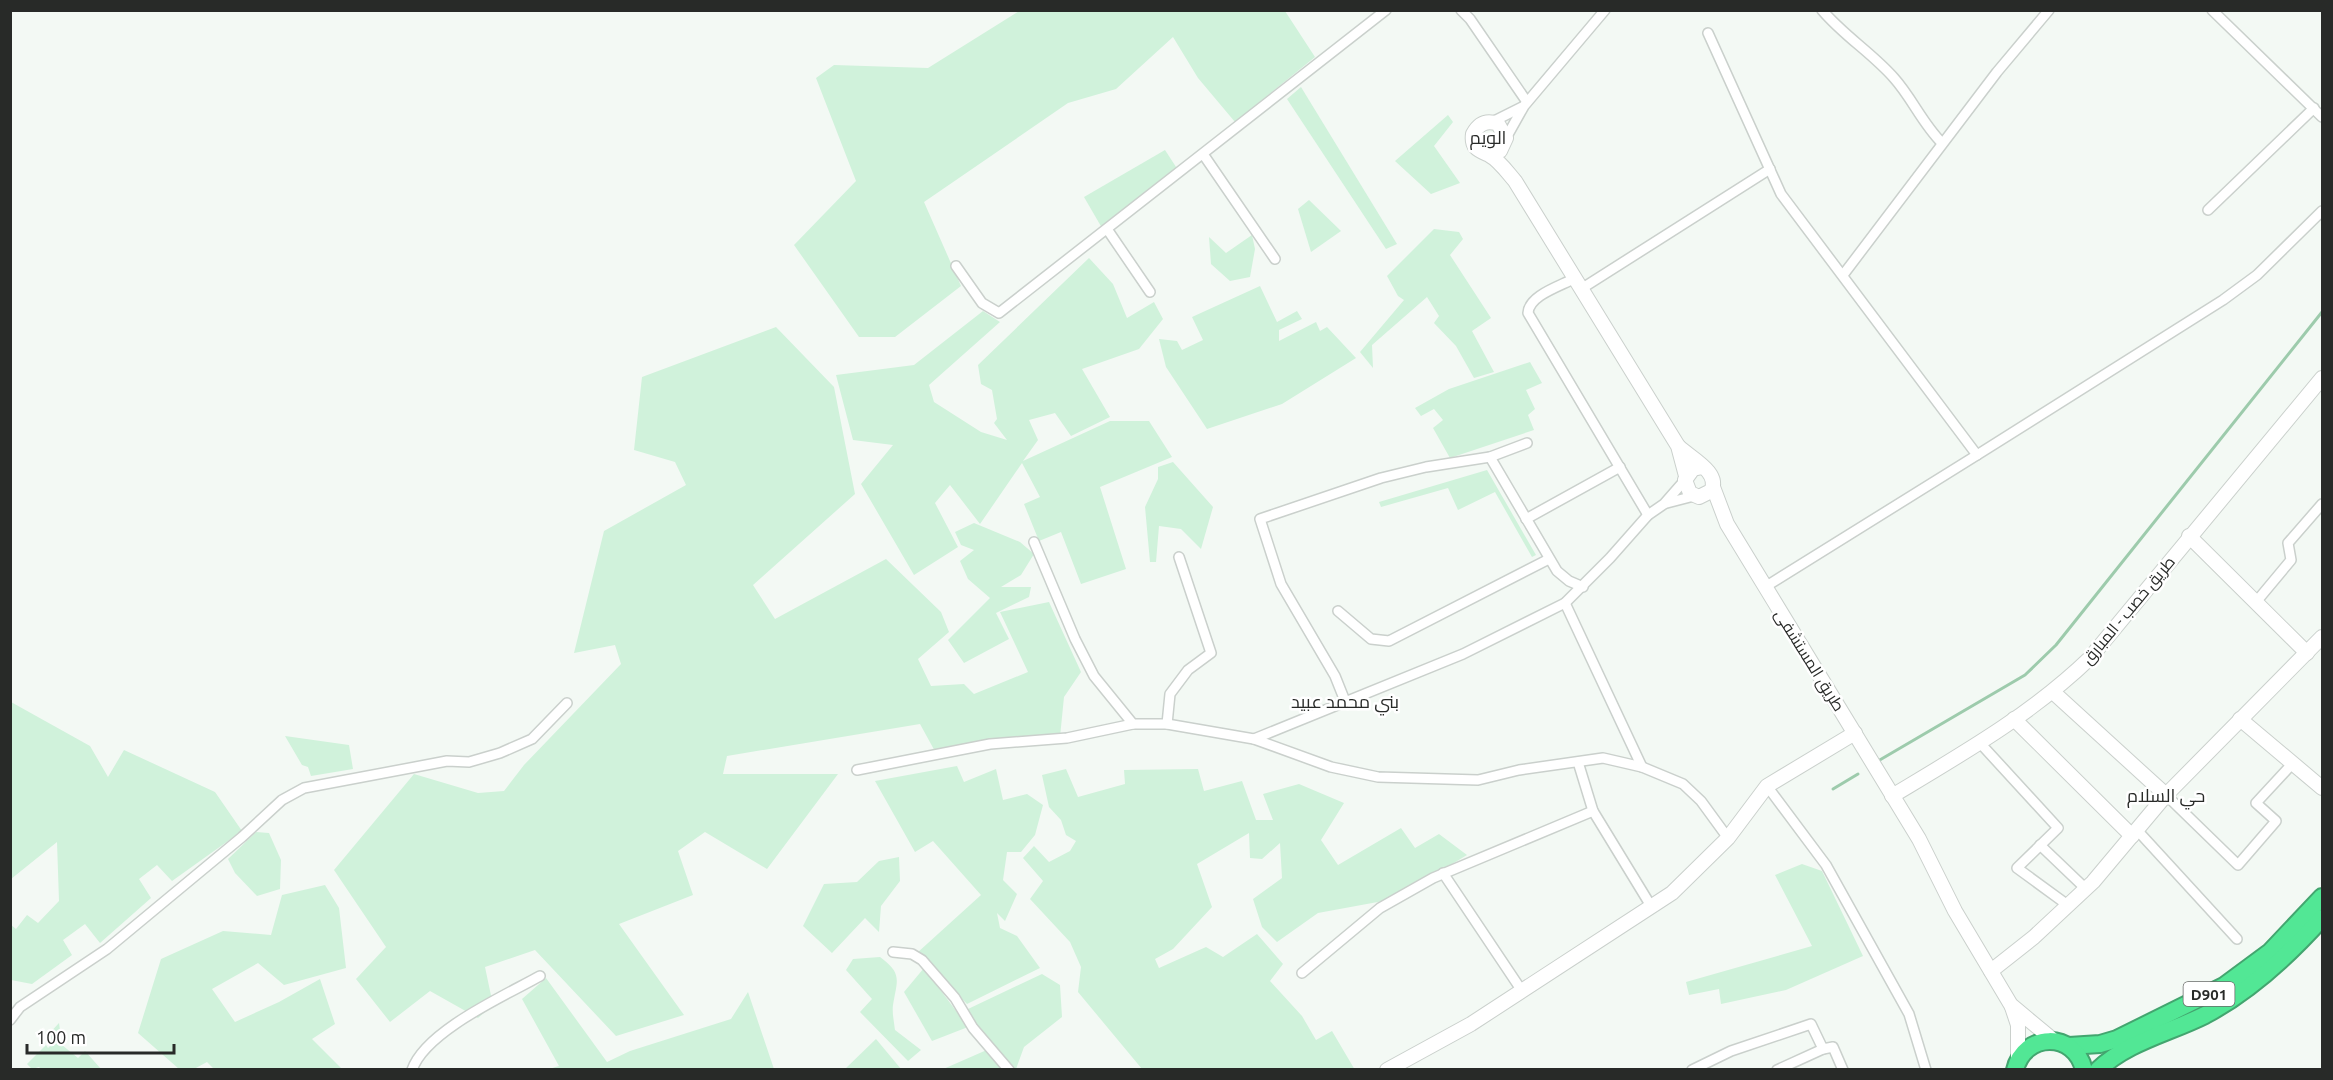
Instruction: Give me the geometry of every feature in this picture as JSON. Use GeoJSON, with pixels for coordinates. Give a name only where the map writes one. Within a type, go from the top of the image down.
{"type":"FeatureCollection","features":[{"type":"Feature","properties":{"kind":"highway","name":"D901"},"geometry":{"type":"LineString","coordinates":[[2061,1043],[2117,1040],[2224,986],[2270,952],[2322,897]]}},
{"type":"Feature","properties":{"kind":"highway","name":"D901"},"geometry":{"type":"LineString","coordinates":[[2098,1070],[2118,1053],[2204,1015],[2235,998],[2279,962],[2322,918]]}},
{"type":"Feature","properties":{"kind":"highway"},"geometry":{"type":"LineString","coordinates":[[2015,1065],[2029,1047],[2061,1043],[2081,1059],[2084,1070]]}},
{"type":"Feature","properties":{"kind":"street"},"geometry":{"type":"LineString","coordinates":[[956,266],[982,303],[999,313],[1386,10]]}},
{"type":"Feature","properties":{"kind":"street"},"geometry":{"type":"LineString","coordinates":[[1461,10],[1470,19],[1526,104]]}},
{"type":"Feature","properties":{"kind":"street"},"geometry":{"type":"LineString","coordinates":[[1489,155],[1500,151],[1526,104],[1605,10]]}},
{"type":"Feature","properties":{"kind":"street"},"geometry":{"type":"LineString","coordinates":[[1822,10],[1839,30],[1896,79],[1927,128],[1942,143]]}},
{"type":"Feature","properties":{"kind":"street"},"geometry":{"type":"LineString","coordinates":[[1843,275],[1942,143],[2049,10]]}},
{"type":"Feature","properties":{"kind":"street"},"geometry":{"type":"LineString","coordinates":[[2212,10],[2322,117]]}},
{"type":"Feature","properties":{"kind":"street"},"geometry":{"type":"LineString","coordinates":[[1708,33],[1781,194],[1977,455]]}},
{"type":"Feature","properties":{"kind":"street"},"geometry":{"type":"LineString","coordinates":[[1526,104],[1492,122],[1480,124],[1472,140],[1478,151],[1489,155],[1515,181],[1678,446],[1713,475],[1713,487],[1708,495],[1664,504]]}},
{"type":"Feature","properties":{"kind":"street"},"geometry":{"type":"LineString","coordinates":[[2208,210],[2314,108]]}},
{"type":"Feature","properties":{"kind":"street"},"geometry":{"type":"LineString","coordinates":[[1492,122],[1503,129],[1515,181]]}},
{"type":"Feature","properties":{"kind":"street"},"geometry":{"type":"LineString","coordinates":[[1203,154],[1275,259]]}},
{"type":"Feature","properties":{"kind":"street"},"geometry":{"type":"LineString","coordinates":[[1648,515],[1528,313],[1528,307],[1537,298],[1578,284],[1770,169]]}},
{"type":"Feature","properties":{"kind":"street"},"geometry":{"type":"LineString","coordinates":[[1765,587],[2223,300],[2257,275],[2322,211]]}},
{"type":"Feature","properties":{"kind":"street"},"geometry":{"type":"LineString","coordinates":[[1107,229],[1150,292]]}},
{"type":"Feature","properties":{"kind":"street","name":"طريق خصب - المبارق"},"geometry":{"type":"LineString","coordinates":[[1892,795],[1980,743],[2053,692],[2090,658],[2322,378]]}},
{"type":"Feature","properties":{"kind":"street"},"geometry":{"type":"LineString","coordinates":[[1345,700],[1335,676],[1281,584],[1260,519],[1381,478],[1426,467],[1491,457],[1527,443]]}},
{"type":"Feature","properties":{"kind":"street"},"geometry":{"type":"LineString","coordinates":[[1678,446],[1687,489],[1696,496]]}},
{"type":"Feature","properties":{"kind":"street"},"geometry":{"type":"LineString","coordinates":[[1491,457],[1557,572],[1583,587]]}},
{"type":"Feature","properties":{"kind":"street"},"geometry":{"type":"LineString","coordinates":[[1526,519],[1620,467]]}},
{"type":"Feature","properties":{"kind":"street"},"geometry":{"type":"LineString","coordinates":[[1254,739],[1345,700],[1463,654],[1564,603],[1583,587],[1648,515],[1664,504],[1693,469],[1702,468]]}},
{"type":"Feature","properties":{"kind":"street","name":"طريق المستشفى"},"geometry":{"type":"LineString","coordinates":[[1713,487],[1727,524],[1919,839],[1955,911],[2011,1005]]}},
{"type":"Feature","properties":{"kind":"street","name":"طريق المستشفى"},"geometry":{"type":"LineString","coordinates":[[1696,496],[1727,524]]}},
{"type":"Feature","properties":{"kind":"street"},"geometry":{"type":"LineString","coordinates":[[2256,602],[2291,560],[2288,543],[2322,504]]}},
{"type":"Feature","properties":{"kind":"street"},"geometry":{"type":"LineString","coordinates":[[2189,536],[2307,653]]}},
{"type":"Feature","properties":{"kind":"street"},"geometry":{"type":"LineString","coordinates":[[1034,542],[1075,639],[1094,676],[1133,723]]}},
{"type":"Feature","properties":{"kind":"street"},"geometry":{"type":"LineString","coordinates":[[1167,724],[1170,694],[1188,670],[1211,653],[1179,557]]}},
{"type":"Feature","properties":{"kind":"street"},"geometry":{"type":"LineString","coordinates":[[1338,612],[1371,639],[1389,641],[1548,559]]}},
{"type":"Feature","properties":{"kind":"street"},"geometry":{"type":"LineString","coordinates":[[1564,603],[1642,767]]}},
{"type":"Feature","properties":{"kind":"street"},"geometry":{"type":"LineString","coordinates":[[1991,971],[2086,890],[2166,795],[2240,719],[2321,642]]}},
{"type":"Feature","properties":{"kind":"street"},"geometry":{"type":"LineString","coordinates":[[2053,692],[2166,795],[2238,865],[2276,821],[2256,803],[2293,764]]}},
{"type":"Feature","properties":{"kind":"street"},"geometry":{"type":"LineString","coordinates":[[10,1020],[20,1007],[107,949],[242,837],[282,800],[304,788],[447,761],[469,762],[500,753],[532,739],[567,703]]}},
{"type":"Feature","properties":{"kind":"street"},"geometry":{"type":"LineString","coordinates":[[2014,719],[2135,833],[2237,939]]}},
{"type":"Feature","properties":{"kind":"street"},"geometry":{"type":"LineString","coordinates":[[2240,719],[2322,788]]}},
{"type":"Feature","properties":{"kind":"street"},"geometry":{"type":"LineString","coordinates":[[857,770],[990,744],[1068,738],[1133,723],[1167,724],[1254,739],[1331,767],[1378,777],[1478,780],[1520,770],[1603,758],[1642,767],[1683,784],[1701,801],[1728,838]]}},
{"type":"Feature","properties":{"kind":"street"},"geometry":{"type":"LineString","coordinates":[[1393,1068],[1522,991],[1672,893],[1728,838],[1767,786],[1855,733]]}},
{"type":"Feature","properties":{"kind":"street"},"geometry":{"type":"LineString","coordinates":[[1980,743],[2058,828],[2018,868],[2069,906]]}},
{"type":"Feature","properties":{"kind":"street"},"geometry":{"type":"LineString","coordinates":[[1578,762],[1593,811],[1651,906]]}},
{"type":"Feature","properties":{"kind":"street"},"geometry":{"type":"LineString","coordinates":[[1767,786],[1826,865],[1837,884],[1909,1014],[1926,1070]]}},
{"type":"Feature","properties":{"kind":"street"},"geometry":{"type":"LineString","coordinates":[[1302,973],[1380,908],[1443,873],[1593,811]]}},
{"type":"Feature","properties":{"kind":"street"},"geometry":{"type":"LineString","coordinates":[[2040,844],[2086,890]]}},
{"type":"Feature","properties":{"kind":"street"},"geometry":{"type":"LineString","coordinates":[[1443,873],[1522,991]]}},
{"type":"Feature","properties":{"kind":"street"},"geometry":{"type":"LineString","coordinates":[[893,952],[912,954],[922,960],[955,998],[973,1028],[1009,1070]]}},
{"type":"Feature","properties":{"kind":"street"},"geometry":{"type":"LineString","coordinates":[[412,1070],[414,1063],[436,1038],[459,1021],[540,976]]}},
{"type":"Feature","properties":{"kind":"street"},"geometry":{"type":"LineString","coordinates":[[2011,1005],[2061,1043]]}},
{"type":"Feature","properties":{"kind":"street"},"geometry":{"type":"LineString","coordinates":[[2011,1005],[2018,1025],[2015,1065]]}},
{"type":"Feature","properties":{"kind":"street"},"geometry":{"type":"LineString","coordinates":[[1692,1070],[1741,1047],[1811,1023],[1823,1049]]}},
{"type":"Feature","properties":{"kind":"street"},"geometry":{"type":"LineString","coordinates":[[1777,1070],[1823,1049],[1833,1047],[1843,1070]]}},
{"type":"Feature","properties":{"kind":"green space"},"geometry":{"type":"Polygon","coordinates":[[[1021,10],[1285,11],[1315,57],[1235,122],[1198,78],[1173,37],[1116,89],[1068,103],[924,202],[961,286],[895,337],[859,337],[794,245],[856,181],[816,78],[834,65],[928,68],[1021,10]]]}},
{"type":"Feature","properties":{"kind":"green space"},"geometry":{"type":"Polygon","coordinates":[[[1301,87],[1397,244],[1386,249],[1287,99],[1301,87]]]}},
{"type":"Feature","properties":{"kind":"green space"},"geometry":{"type":"Polygon","coordinates":[[[1448,115],[1453,122],[1434,146],[1460,183],[1431,194],[1395,161],[1448,115]]]}},
{"type":"Feature","properties":{"kind":"green space"},"geometry":{"type":"Polygon","coordinates":[[[1165,150],[1178,170],[1102,228],[1084,197],[1165,150]]]}},
{"type":"Feature","properties":{"kind":"green space"},"geometry":{"type":"Polygon","coordinates":[[[1309,200],[1341,231],[1311,252],[1298,209],[1309,200]]]}},
{"type":"Feature","properties":{"kind":"green space"},"geometry":{"type":"Polygon","coordinates":[[[1434,229],[1459,232],[1463,239],[1450,255],[1491,318],[1472,331],[1494,372],[1474,378],[1456,346],[1434,323],[1439,316],[1427,297],[1372,345],[1373,368],[1360,352],[1404,300],[1398,296],[1387,276],[1434,229]]]}},
{"type":"Feature","properties":{"kind":"green space"},"geometry":{"type":"Polygon","coordinates":[[[1252,235],[1255,249],[1250,277],[1230,281],[1211,264],[1209,237],[1226,253],[1252,235]]]}},
{"type":"Feature","properties":{"kind":"green space"},"geometry":{"type":"Polygon","coordinates":[[[1089,258],[1113,284],[1127,318],[1154,302],[1163,319],[1139,349],[1082,369],[1110,417],[1071,436],[1055,413],[1029,420],[1038,440],[1023,461],[1110,421],[1149,421],[1172,457],[1100,487],[1126,569],[1081,584],[1061,532],[1039,541],[1024,504],[1040,497],[1022,463],[980,524],[950,485],[935,503],[958,547],[914,575],[861,484],[893,445],[853,440],[836,375],[914,365],[983,311],[1000,322],[929,385],[934,402],[981,432],[1007,440],[994,423],[997,419],[992,390],[981,384],[978,365],[1089,258]]]}},
{"type":"Feature","properties":{"kind":"green space"},"geometry":{"type":"Polygon","coordinates":[[[1260,286],[1277,322],[1297,311],[1302,319],[1279,330],[1279,341],[1316,322],[1320,331],[1327,327],[1356,358],[1282,404],[1207,429],[1166,367],[1159,339],[1177,341],[1182,350],[1203,340],[1192,317],[1260,286]]]}},
{"type":"Feature","properties":{"kind":"green space"},"geometry":{"type":"Polygon","coordinates":[[[776,327],[834,387],[855,494],[753,585],[775,619],[886,559],[941,612],[949,632],[918,659],[931,686],[964,684],[974,694],[1028,672],[1000,612],[1049,602],[1081,672],[1064,697],[1060,737],[937,755],[920,724],[727,756],[723,774],[838,774],[767,869],[705,832],[678,851],[693,895],[619,924],[684,1015],[616,1036],[535,950],[485,967],[493,1005],[478,1018],[430,991],[390,1022],[356,979],[386,947],[334,870],[414,774],[478,793],[504,791],[524,765],[621,664],[615,645],[574,653],[604,531],[686,485],[675,462],[634,450],[642,377],[776,327]]]}},
{"type":"Feature","properties":{"kind":"green space"},"geometry":{"type":"Polygon","coordinates":[[[1530,362],[1542,383],[1526,390],[1535,409],[1528,415],[1534,430],[1450,458],[1433,428],[1443,420],[1434,409],[1421,416],[1415,408],[1449,389],[1530,362]]]}},
{"type":"Feature","properties":{"kind":"green space"},"geometry":{"type":"Polygon","coordinates":[[[1173,462],[1213,507],[1201,549],[1181,529],[1159,526],[1156,562],[1150,562],[1145,507],[1158,479],[1158,467],[1173,462]]]}},
{"type":"Feature","properties":{"kind":"green space"},"geometry":{"type":"Polygon","coordinates":[[[1487,470],[1536,555],[1532,557],[1495,492],[1458,510],[1448,488],[1381,507],[1379,502],[1487,470]]]}},
{"type":"Feature","properties":{"kind":"green space"},"geometry":{"type":"Polygon","coordinates":[[[974,523],[1020,542],[1034,554],[1021,575],[1001,587],[1031,587],[1029,597],[996,613],[1009,639],[964,663],[948,640],[990,598],[968,579],[960,561],[974,550],[961,545],[955,532],[974,523]]]}},
{"type":"Feature","properties":{"kind":"green space"},"geometry":{"type":"Polygon","coordinates":[[[11,702],[90,746],[108,777],[124,750],[215,792],[242,831],[172,881],[157,865],[139,879],[151,898],[100,943],[85,924],[63,940],[72,955],[32,984],[11,980],[11,925],[16,929],[27,915],[38,923],[59,901],[57,842],[11,879],[11,702]]]}},
{"type":"Feature","properties":{"kind":"green space"},"geometry":{"type":"Polygon","coordinates":[[[285,736],[349,745],[353,769],[311,776],[308,767],[302,765],[285,736]]]}},
{"type":"Feature","properties":{"kind":"green space"},"geometry":{"type":"Polygon","coordinates":[[[957,766],[964,782],[996,769],[1003,800],[1027,794],[1043,805],[1035,835],[1021,852],[1007,852],[1003,880],[1017,894],[1005,921],[997,913],[1000,928],[1017,936],[1040,968],[967,1004],[917,953],[981,895],[933,841],[915,852],[875,781],[957,766]]]}},
{"type":"Feature","properties":{"kind":"green space"},"geometry":{"type":"Polygon","coordinates":[[[1066,769],[1078,797],[1125,784],[1124,770],[1198,769],[1204,791],[1242,781],[1256,820],[1273,820],[1263,794],[1299,784],[1344,803],[1321,840],[1338,865],[1401,828],[1415,848],[1439,834],[1467,855],[1394,899],[1318,913],[1277,942],[1262,927],[1253,899],[1282,878],[1280,843],[1262,859],[1250,858],[1249,833],[1197,864],[1212,907],[1173,949],[1155,959],[1159,968],[1206,947],[1223,957],[1257,934],[1283,964],[1270,981],[1302,1016],[1316,1040],[1332,1031],[1355,1070],[1142,1069],[1078,992],[1081,967],[1070,942],[1030,899],[1043,881],[1023,858],[1034,846],[1049,862],[1070,851],[1076,841],[1066,835],[1061,820],[1049,807],[1042,775],[1066,769]]]}},
{"type":"Feature","properties":{"kind":"green space"},"geometry":{"type":"Polygon","coordinates":[[[256,832],[269,833],[281,860],[280,889],[257,896],[235,873],[228,859],[256,832]]]}},
{"type":"Feature","properties":{"kind":"green space"},"geometry":{"type":"Polygon","coordinates":[[[899,857],[900,881],[881,906],[879,932],[865,918],[832,953],[803,926],[824,884],[857,882],[879,861],[899,857]]]}},
{"type":"Feature","properties":{"kind":"green space"},"geometry":{"type":"Polygon","coordinates":[[[1802,864],[1822,871],[1863,956],[1786,990],[1721,1004],[1719,989],[1689,995],[1686,982],[1812,946],[1775,875],[1802,864]]]}},
{"type":"Feature","properties":{"kind":"green space"},"geometry":{"type":"Polygon","coordinates":[[[325,885],[339,908],[346,968],[284,985],[258,963],[212,989],[235,1022],[279,1002],[320,979],[335,1024],[312,1039],[342,1069],[214,1069],[207,1062],[194,1069],[179,1069],[138,1033],[161,959],[223,931],[271,935],[282,895],[325,885]]]}},
{"type":"Feature","properties":{"kind":"green space"},"geometry":{"type":"Polygon","coordinates":[[[880,957],[892,968],[897,978],[893,1008],[895,1030],[921,1050],[908,1061],[860,1012],[872,999],[846,970],[853,959],[880,957]]]}},
{"type":"Feature","properties":{"kind":"green space"},"geometry":{"type":"Polygon","coordinates":[[[924,968],[968,1027],[932,1041],[904,992],[924,968]]]}},
{"type":"Feature","properties":{"kind":"green space"},"geometry":{"type":"Polygon","coordinates":[[[1042,974],[1060,985],[1062,1017],[1024,1047],[1016,1069],[941,1070],[989,1049],[968,1009],[1042,974]]]}},
{"type":"Feature","properties":{"kind":"green space"},"geometry":{"type":"Polygon","coordinates":[[[546,978],[607,1062],[630,1051],[731,1019],[748,992],[774,1069],[549,1069],[559,1066],[522,999],[546,978]]]}},
{"type":"Feature","properties":{"kind":"green space"},"geometry":{"type":"Polygon","coordinates":[[[59,1023],[62,1045],[78,1058],[85,1051],[101,1069],[42,1070],[39,1067],[32,1069],[27,1064],[46,1045],[48,1048],[53,1043],[47,1036],[59,1023]]]}},
{"type":"Feature","properties":{"kind":"green space"},"geometry":{"type":"Polygon","coordinates":[[[876,1039],[901,1069],[845,1069],[876,1039]]]}},
{"type":"Feature","properties":{"kind":"waterway"},"geometry":{"type":"LineString","coordinates":[[1878,761],[2025,675],[2056,645],[2322,312]]}},
{"type":"Feature","properties":{"kind":"waterway"},"geometry":{"type":"LineString","coordinates":[[1833,789],[1858,774]]}},
{"type":"Feature","properties":{"kind":"district","name":"الويم"},"geometry":{"type":"Point","coordinates":[1488,137]}},
{"type":"Feature","properties":{"kind":"district","name":"بني محمد عبيد"},"geometry":{"type":"Point","coordinates":[1345,701]}},
{"type":"Feature","properties":{"kind":"district","name":"حي السلام"},"geometry":{"type":"Point","coordinates":[2166,795]}}]}
